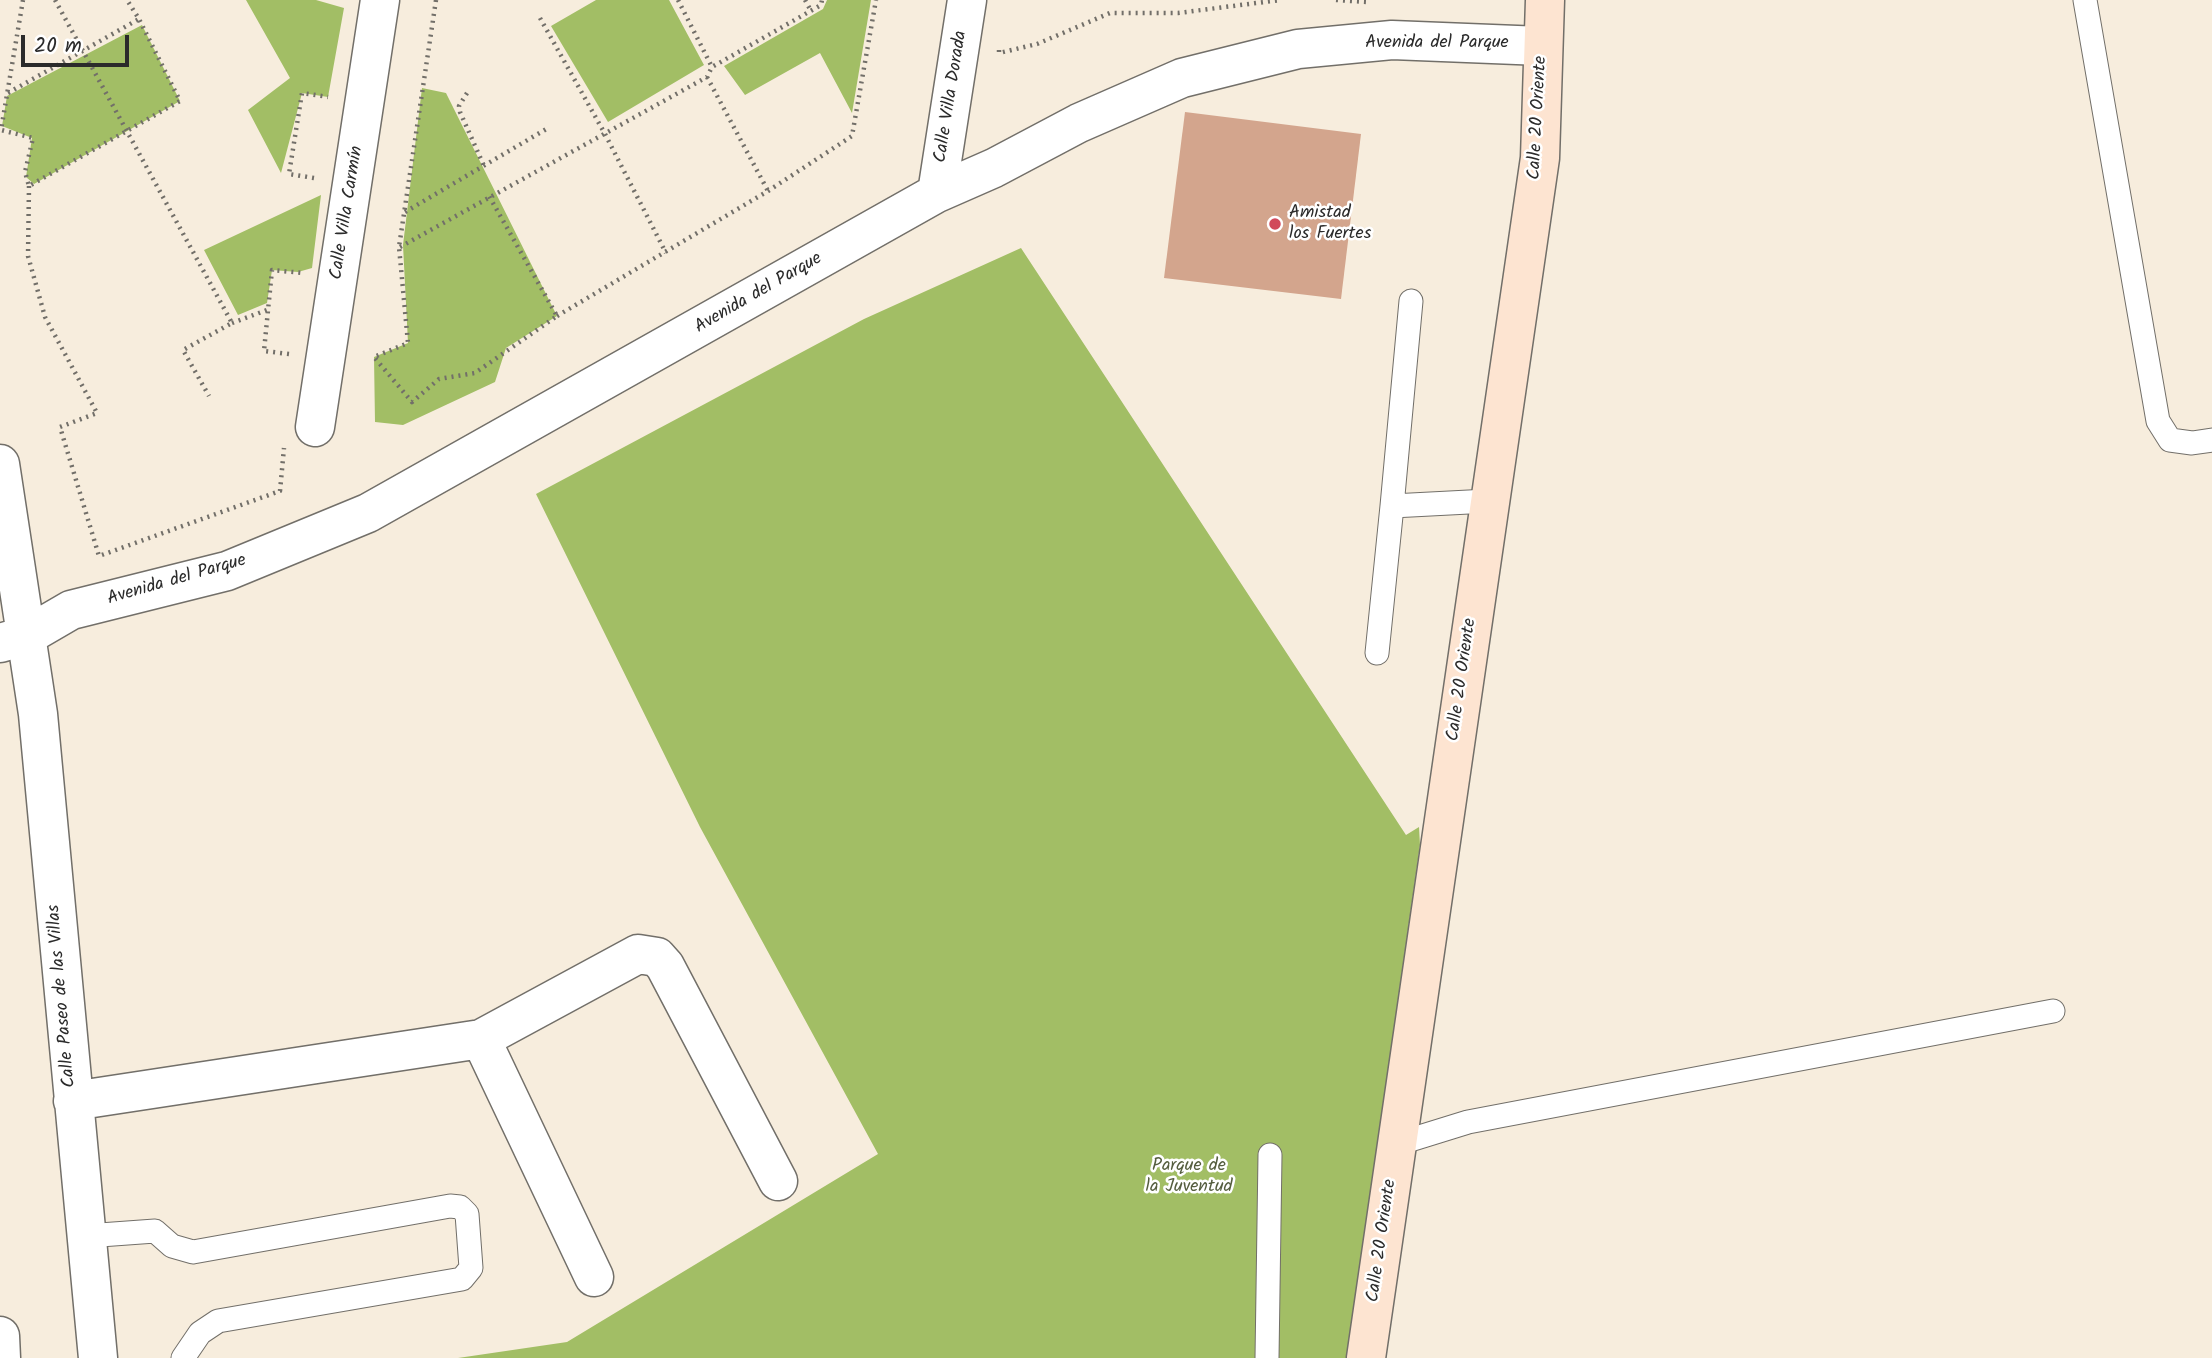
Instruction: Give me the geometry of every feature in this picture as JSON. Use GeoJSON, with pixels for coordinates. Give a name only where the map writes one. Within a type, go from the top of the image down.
{"type":"FeatureCollection","features":[{"type":"Feature","properties":{"kind":"main road","name":"Calle 20 Oriente"},"geometry":{"type":"LineString","coordinates":[[1366,1358],[1488,500],[1540,159],[1545,0]]}},
{"type":"Feature","properties":{"kind":"street","name":"Calle Villa Carmín"},"geometry":{"type":"LineString","coordinates":[[301,431],[380,0]]}},
{"type":"Feature","properties":{"kind":"street","name":"Calle Villa Dorada"},"geometry":{"type":"LineString","coordinates":[[937,193],[967,0]]}},
{"type":"Feature","properties":{"kind":"street","name":"Avenida del Parque"},"geometry":{"type":"LineString","coordinates":[[14,639],[71,610],[228,571],[368,513],[937,193],[994,168],[1079,123],[1182,78],[1285,52],[1392,40],[1542,46]]}},
{"type":"Feature","properties":{"kind":"street","name":"Calle Paseo de las Villas"},"geometry":{"type":"LineString","coordinates":[[0,464],[14,639],[38,713],[98,1358]]}},
{"type":"Feature","properties":{"kind":"street"},"geometry":{"type":"LineString","coordinates":[[73,1101],[481,1039],[638,954],[657,957],[665,966],[778,1181]]}},
{"type":"Feature","properties":{"kind":"street"},"geometry":{"type":"LineString","coordinates":[[481,1039],[594,1277]]}},
{"type":"Feature","properties":{"kind":"street"},"geometry":{"type":"LineString","coordinates":[[0,1336],[1,1358]]}},
{"type":"Feature","properties":{"kind":"lane"},"geometry":{"type":"LineString","coordinates":[[2085,0],[2158,421],[2171,440],[2192,443],[2212,440]]}},
{"type":"Feature","properties":{"kind":"lane"},"geometry":{"type":"LineString","coordinates":[[1377,653],[1411,301]]}},
{"type":"Feature","properties":{"kind":"lane"},"geometry":{"type":"LineString","coordinates":[[1392,506],[1488,500]]}},
{"type":"Feature","properties":{"kind":"lane"},"geometry":{"type":"LineString","coordinates":[[1397,1144],[1468,1122],[2053,1011]]}},
{"type":"Feature","properties":{"kind":"lane"},"geometry":{"type":"LineString","coordinates":[[1267,1358],[1270,1155]]}},
{"type":"Feature","properties":{"kind":"lane"},"geometry":{"type":"LineString","coordinates":[[86,1236],[155,1231],[172,1246],[192,1252],[450,1206],[460,1207],[467,1214],[471,1268],[462,1279],[218,1321],[200,1333],[183,1358]]}},
{"type":"Feature","properties":{"kind":"path"},"geometry":{"type":"LineString","coordinates":[[23,0],[1,130],[33,138],[25,172],[29,186],[28,256],[46,317],[97,413],[60,428],[99,556],[280,491],[301,431]]}},
{"type":"Feature","properties":{"kind":"path"},"geometry":{"type":"LineString","coordinates":[[55,0],[232,323]]}},
{"type":"Feature","properties":{"kind":"path"},"geometry":{"type":"LineString","coordinates":[[29,186],[180,101],[127,0]]}},
{"type":"Feature","properties":{"kind":"path"},"geometry":{"type":"LineString","coordinates":[[436,0],[399,247],[408,343],[374,357],[412,402],[439,379],[475,373],[557,316],[768,191],[852,136],[876,0]]}},
{"type":"Feature","properties":{"kind":"path"},"geometry":{"type":"LineString","coordinates":[[678,0],[712,68]]}},
{"type":"Feature","properties":{"kind":"path"},"geometry":{"type":"LineString","coordinates":[[805,0],[811,11]]}},
{"type":"Feature","properties":{"kind":"path"},"geometry":{"type":"LineString","coordinates":[[399,247],[707,77],[712,68],[821,5],[822,0]]}},
{"type":"Feature","properties":{"kind":"path"},"geometry":{"type":"LineString","coordinates":[[1000,40],[999,53],[1037,44],[1110,13],[1178,13],[1280,0]]}},
{"type":"Feature","properties":{"kind":"path"},"geometry":{"type":"LineString","coordinates":[[540,18],[605,134],[666,253]]}},
{"type":"Feature","properties":{"kind":"path"},"geometry":{"type":"LineString","coordinates":[[7,93],[139,19]]}},
{"type":"Feature","properties":{"kind":"path"},"geometry":{"type":"LineString","coordinates":[[707,77],[768,191]]}},
{"type":"Feature","properties":{"kind":"path"},"geometry":{"type":"LineString","coordinates":[[325,180],[289,174],[302,93],[328,97],[330,85]]}},
{"type":"Feature","properties":{"kind":"path"},"geometry":{"type":"LineString","coordinates":[[467,93],[459,106],[460,112],[484,166]]}},
{"type":"Feature","properties":{"kind":"path"},"geometry":{"type":"LineString","coordinates":[[404,212],[548,128]]}},
{"type":"Feature","properties":{"kind":"path"},"geometry":{"type":"LineString","coordinates":[[489,196],[557,316]]}},
{"type":"Feature","properties":{"kind":"path"},"geometry":{"type":"LineString","coordinates":[[294,355],[264,351],[267,310],[272,270],[303,273],[305,261]]}},
{"type":"Feature","properties":{"kind":"path"},"geometry":{"type":"LineString","coordinates":[[209,397],[183,350],[232,323],[267,310]]}},
{"type":"Feature","properties":{"kind":"green space"},"geometry":{"type":"Polygon","coordinates":[[[246,0],[316,0],[344,8],[328,97],[302,93],[281,173],[248,110],[290,78],[246,0]]]}},
{"type":"Feature","properties":{"kind":"green space"},"geometry":{"type":"Polygon","coordinates":[[[596,0],[669,0],[704,65],[608,122],[551,26],[596,0]]]}},
{"type":"Feature","properties":{"kind":"green space"},"geometry":{"type":"Polygon","coordinates":[[[827,0],[871,0],[852,113],[820,53],[745,95],[724,66],[823,9],[827,0]]]}},
{"type":"Feature","properties":{"kind":"green space"},"geometry":{"type":"Polygon","coordinates":[[[142,25],[180,101],[34,184],[26,177],[32,138],[2,126],[7,96],[142,25]]]}},
{"type":"Feature","properties":{"kind":"green space"},"geometry":{"type":"Polygon","coordinates":[[[422,88],[446,93],[557,316],[506,348],[495,382],[403,425],[375,422],[374,357],[408,343],[403,245],[422,88]]]}},
{"type":"Feature","properties":{"kind":"green space"},"geometry":{"type":"Polygon","coordinates":[[[321,195],[312,268],[298,272],[272,270],[267,303],[238,315],[204,250],[321,195]]]}},
{"type":"Feature","properties":{"kind":"green space","name":"Parque de la Juventud"},"geometry":{"type":"Polygon","coordinates":[[[1021,248],[1406,835],[1419,827],[1420,845],[1347,1358],[458,1358],[567,1342],[878,1154],[700,827],[536,494],[864,319],[1021,248]]]}},
{"type":"Feature","properties":{"kind":"building"},"geometry":{"type":"Polygon","coordinates":[[[1185,112],[1361,134],[1341,299],[1164,278],[1185,112]]]}},
{"type":"Feature","properties":{"kind":"place","name":"Amistad los Fuertes"},"geometry":{"type":"Point","coordinates":[1275,224]}}]}
